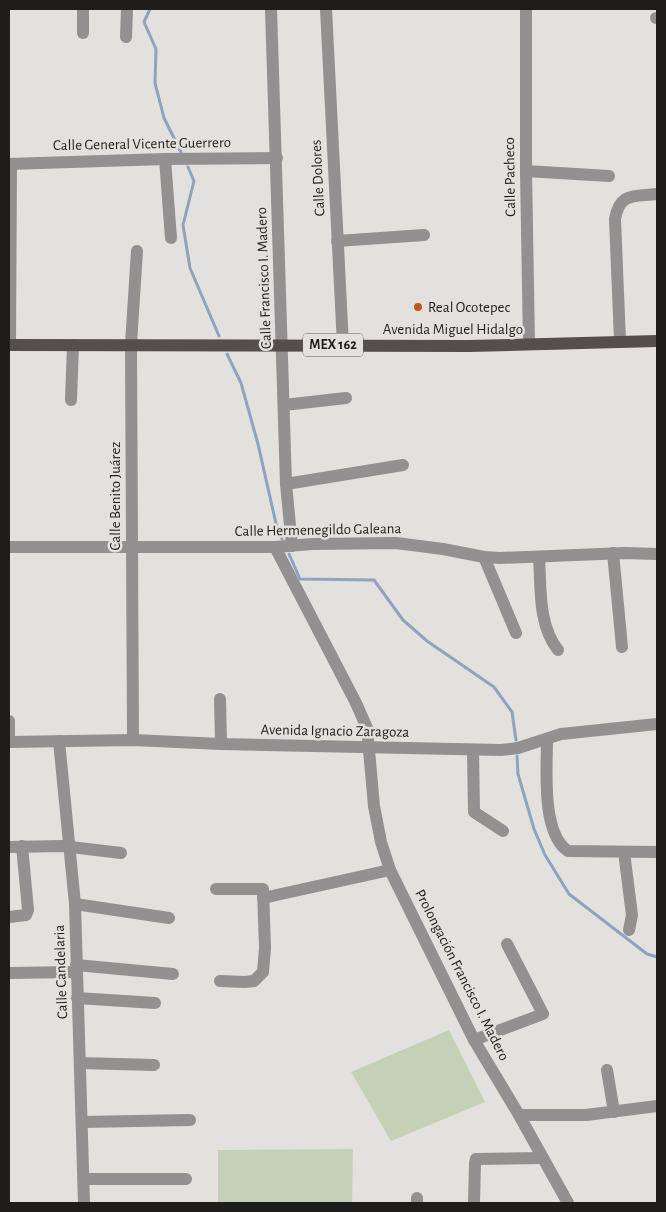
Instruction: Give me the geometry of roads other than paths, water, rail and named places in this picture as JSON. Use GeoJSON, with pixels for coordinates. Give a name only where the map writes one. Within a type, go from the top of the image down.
{"type":"FeatureCollection","features":[{"type":"Feature","properties":{"kind":"main road","name":"Avenida Miguel Hidalgo"},"geometry":{"type":"LineString","coordinates":[[9,345],[282,346],[657,341]]}},
{"type":"Feature","properties":{"kind":"street"},"geometry":{"type":"LineString","coordinates":[[83,9],[83,34]]}},
{"type":"Feature","properties":{"kind":"street"},"geometry":{"type":"LineString","coordinates":[[126,37],[127,9]]}},
{"type":"Feature","properties":{"kind":"street","name":"Calle Francisco I. Madero"},"geometry":{"type":"LineString","coordinates":[[271,9],[286,484],[292,546]]}},
{"type":"Feature","properties":{"kind":"street","name":"Calle Dolores"},"geometry":{"type":"LineString","coordinates":[[326,9],[343,345]]}},
{"type":"Feature","properties":{"kind":"street","name":"Calle Pacheco"},"geometry":{"type":"LineString","coordinates":[[526,9],[529,344]]}},
{"type":"Feature","properties":{"kind":"street","name":"Calle General Vicente Guerrero"},"geometry":{"type":"LineString","coordinates":[[10,164],[277,158]]}},
{"type":"Feature","properties":{"kind":"street"},"geometry":{"type":"LineString","coordinates":[[166,159],[171,238]]}},
{"type":"Feature","properties":{"kind":"street"},"geometry":{"type":"LineString","coordinates":[[9,345],[10,164]]}},
{"type":"Feature","properties":{"kind":"street"},"geometry":{"type":"LineString","coordinates":[[526,171],[609,176]]}},
{"type":"Feature","properties":{"kind":"street"},"geometry":{"type":"LineString","coordinates":[[620,342],[615,219],[618,206],[625,198],[657,194]]}},
{"type":"Feature","properties":{"kind":"street"},"geometry":{"type":"LineString","coordinates":[[337,241],[424,235]]}},
{"type":"Feature","properties":{"kind":"street","name":"Calle Benito Juárez"},"geometry":{"type":"LineString","coordinates":[[133,740],[131,344],[137,251]]}},
{"type":"Feature","properties":{"kind":"street"},"geometry":{"type":"LineString","coordinates":[[71,400],[73,345]]}},
{"type":"Feature","properties":{"kind":"street"},"geometry":{"type":"LineString","coordinates":[[284,405],[346,398]]}},
{"type":"Feature","properties":{"kind":"street"},"geometry":{"type":"LineString","coordinates":[[286,484],[403,465]]}},
{"type":"Feature","properties":{"kind":"street","name":"Calle Hermenegildo Galeana"},"geometry":{"type":"LineString","coordinates":[[9,547],[275,548],[396,543],[484,557],[539,557],[613,553],[657,554]]}},
{"type":"Feature","properties":{"kind":"street"},"geometry":{"type":"LineString","coordinates":[[275,548],[356,703],[367,728],[369,747]]}},
{"type":"Feature","properties":{"kind":"street"},"geometry":{"type":"LineString","coordinates":[[613,553],[622,647]]}},
{"type":"Feature","properties":{"kind":"street"},"geometry":{"type":"LineString","coordinates":[[484,557],[516,633]]}},
{"type":"Feature","properties":{"kind":"street"},"geometry":{"type":"LineString","coordinates":[[539,557],[542,607],[547,632],[558,650]]}},
{"type":"Feature","properties":{"kind":"street"},"geometry":{"type":"LineString","coordinates":[[220,698],[221,744]]}},
{"type":"Feature","properties":{"kind":"street"},"geometry":{"type":"LineString","coordinates":[[9,721],[9,742]]}},
{"type":"Feature","properties":{"kind":"street","name":"Avenida Ignacio Zaragoza"},"geometry":{"type":"LineString","coordinates":[[9,742],[133,740],[221,744],[501,750],[561,734],[657,724]]}},
{"type":"Feature","properties":{"kind":"street"},"geometry":{"type":"LineString","coordinates":[[548,739],[549,815],[561,846],[568,851],[657,852]]}},
{"type":"Feature","properties":{"kind":"street","name":"Calle Candelaria"},"geometry":{"type":"LineString","coordinates":[[59,741],[75,904],[84,1203]]}},
{"type":"Feature","properties":{"kind":"street","name":"Prolongación Francisco I. Madero"},"geometry":{"type":"LineString","coordinates":[[369,747],[374,806],[381,842],[390,870],[474,1040],[568,1203]]}},
{"type":"Feature","properties":{"kind":"street"},"geometry":{"type":"LineString","coordinates":[[473,750],[474,812],[503,831]]}},
{"type":"Feature","properties":{"kind":"street"},"geometry":{"type":"LineString","coordinates":[[9,917],[26,916],[28,910],[22,846]]}},
{"type":"Feature","properties":{"kind":"street"},"geometry":{"type":"LineString","coordinates":[[9,847],[69,846],[121,853]]}},
{"type":"Feature","properties":{"kind":"street"},"geometry":{"type":"LineString","coordinates":[[624,852],[632,915],[629,930]]}},
{"type":"Feature","properties":{"kind":"street"},"geometry":{"type":"LineString","coordinates":[[263,898],[390,870]]}},
{"type":"Feature","properties":{"kind":"street"},"geometry":{"type":"LineString","coordinates":[[216,889],[263,889],[265,948],[263,972],[254,981],[220,981]]}},
{"type":"Feature","properties":{"kind":"street"},"geometry":{"type":"LineString","coordinates":[[75,904],[169,918]]}},
{"type":"Feature","properties":{"kind":"street"},"geometry":{"type":"LineString","coordinates":[[474,1040],[543,1014],[507,944]]}},
{"type":"Feature","properties":{"kind":"street"},"geometry":{"type":"LineString","coordinates":[[9,973],[76,968],[173,974]]}},
{"type":"Feature","properties":{"kind":"street"},"geometry":{"type":"LineString","coordinates":[[77,998],[155,1003]]}},
{"type":"Feature","properties":{"kind":"street"},"geometry":{"type":"LineString","coordinates":[[80,1063],[154,1065]]}},
{"type":"Feature","properties":{"kind":"street"},"geometry":{"type":"LineString","coordinates":[[607,1070],[614,1112]]}},
{"type":"Feature","properties":{"kind":"street"},"geometry":{"type":"LineString","coordinates":[[519,1116],[586,1115],[657,1106]]}},
{"type":"Feature","properties":{"kind":"street"},"geometry":{"type":"LineString","coordinates":[[82,1122],[190,1120]]}},
{"type":"Feature","properties":{"kind":"street"},"geometry":{"type":"LineString","coordinates":[[474,1203],[474,1163],[476,1159],[543,1158]]}},
{"type":"Feature","properties":{"kind":"street"},"geometry":{"type":"LineString","coordinates":[[84,1179],[186,1179]]}},
{"type":"Feature","properties":{"kind":"waterway"},"geometry":{"type":"LineString","coordinates":[[150,9],[144,22],[156,49],[155,83],[164,118],[181,152]]}},
{"type":"Feature","properties":{"kind":"waterway"},"geometry":{"type":"LineString","coordinates":[[188,167],[194,181],[183,225],[190,268],[219,336]]}},
{"type":"Feature","properties":{"kind":"waterway"},"geometry":{"type":"LineString","coordinates":[[227,354],[241,383],[258,444],[277,528],[282,539]]}},
{"type":"Feature","properties":{"kind":"waterway"},"geometry":{"type":"LineString","coordinates":[[289,554],[300,579],[374,580],[403,620],[427,641],[494,687],[512,712],[516,740]]}},
{"type":"Feature","properties":{"kind":"waterway"},"geometry":{"type":"LineString","coordinates":[[517,756],[518,774],[534,829],[545,855],[569,894],[647,954],[657,957]]}},
{"type":"Feature","properties":{"kind":"place","name":"Real Ocotepec"},"geometry":{"type":"Point","coordinates":[418,307]}}]}
